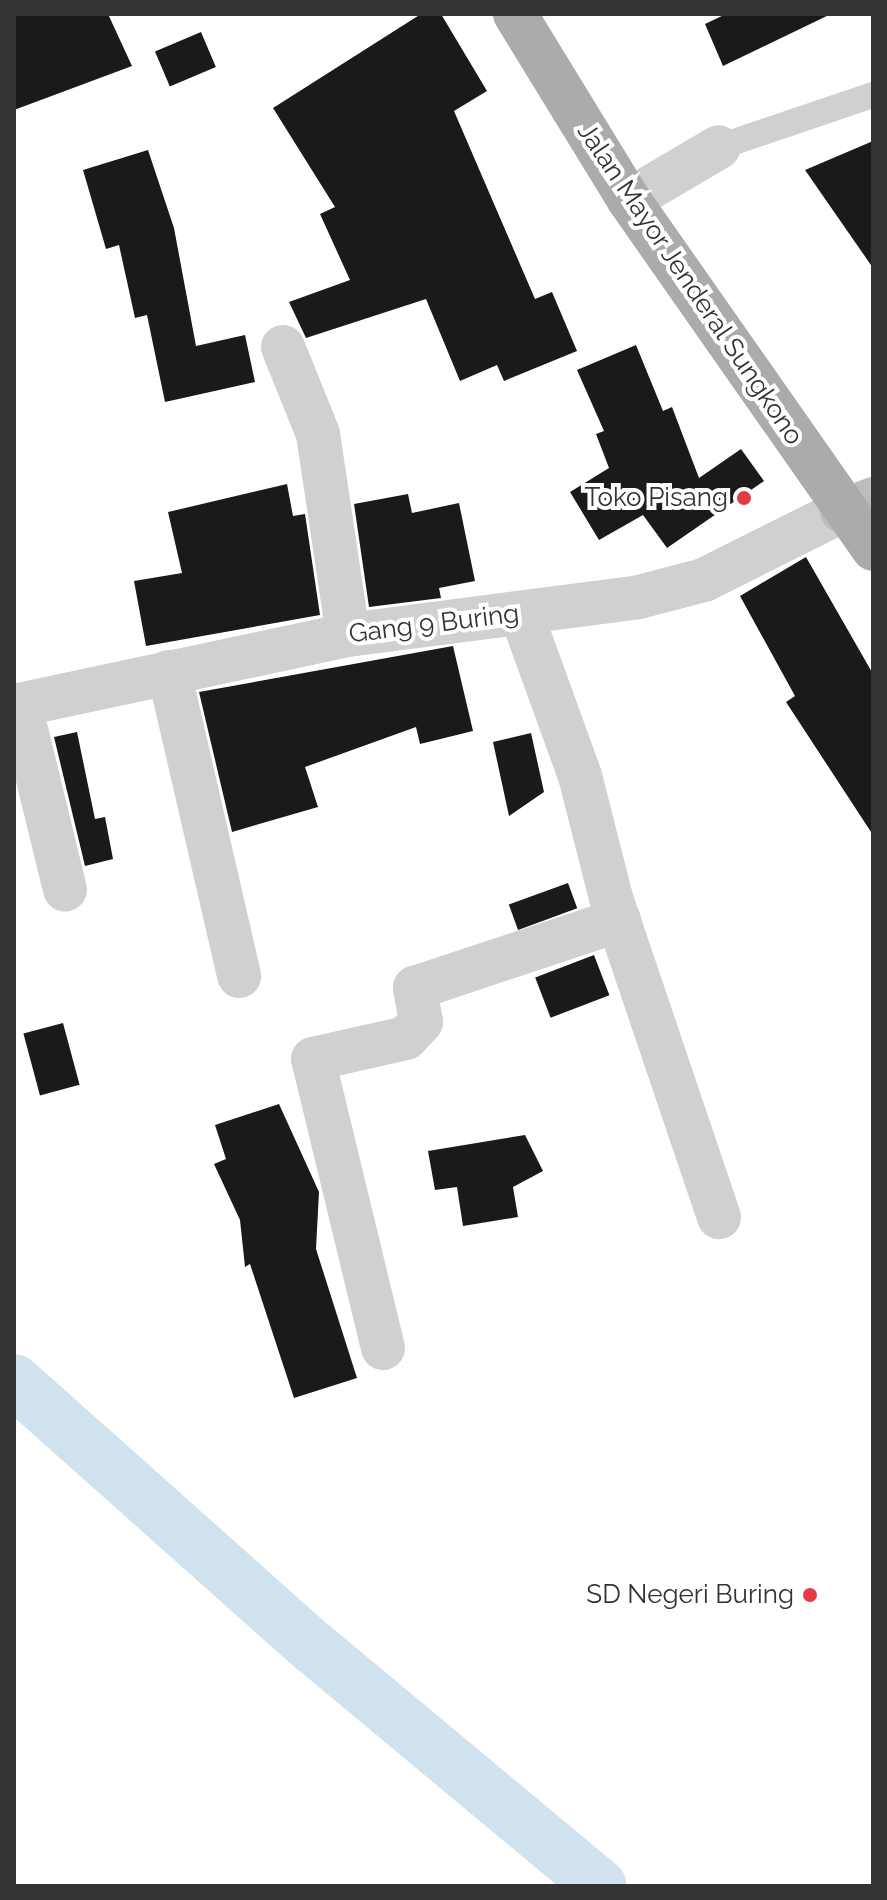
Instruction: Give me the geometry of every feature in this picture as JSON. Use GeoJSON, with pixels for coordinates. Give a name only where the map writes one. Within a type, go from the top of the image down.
{"type":"FeatureCollection","features":[{"type":"Feature","properties":{"kind":"main road","name":"Jalan Mayor Jenderal Sungkono"},"geometry":{"type":"LineString","coordinates":[[515,14],[629,200],[858,505],[873,549]]}},
{"type":"Feature","properties":{"kind":"street"},"geometry":{"type":"LineString","coordinates":[[629,200],[696,160]]}},
{"type":"Feature","properties":{"kind":"street"},"geometry":{"type":"LineString","coordinates":[[283,347],[318,434],[348,635]]}},
{"type":"Feature","properties":{"kind":"street","name":"Gang 9 Buring"},"geometry":{"type":"LineString","coordinates":[[17,706],[348,635],[639,597],[704,580],[858,505]]}},
{"type":"Feature","properties":{"kind":"street"},"geometry":{"type":"LineString","coordinates":[[521,613],[580,776],[619,920],[719,1217]]}},
{"type":"Feature","properties":{"kind":"street"},"geometry":{"type":"LineString","coordinates":[[169,672],[239,976]]}},
{"type":"Feature","properties":{"kind":"street"},"geometry":{"type":"LineString","coordinates":[[17,706],[65,890]]}},
{"type":"Feature","properties":{"kind":"street"},"geometry":{"type":"LineString","coordinates":[[383,1348],[313,1059],[406,1038],[421,1022],[415,988],[619,920]]}},
{"type":"Feature","properties":{"kind":"lane"},"geometry":{"type":"LineString","coordinates":[[696,160],[873,95]]}},
{"type":"Feature","properties":{"kind":"building"},"geometry":{"type":"Polygon","coordinates":[[[14,14],[108,14],[132,66],[14,110],[14,14]]]}},
{"type":"Feature","properties":{"kind":"building"},"geometry":{"type":"Polygon","coordinates":[[[421,14],[441,14],[487,91],[454,111],[535,299],[552,292],[577,351],[504,381],[497,365],[460,381],[426,299],[306,338],[289,302],[350,280],[320,214],[335,207],[273,108],[421,14]]]}},
{"type":"Feature","properties":{"kind":"building"},"geometry":{"type":"Polygon","coordinates":[[[726,14],[831,14],[723,66],[705,24],[726,14]]]}},
{"type":"Feature","properties":{"kind":"building"},"geometry":{"type":"Polygon","coordinates":[[[201,32],[216,67],[170,87],[155,52],[201,32]]]}},
{"type":"Feature","properties":{"kind":"building"},"geometry":{"type":"Polygon","coordinates":[[[873,141],[873,268],[805,170],[873,141]]]}},
{"type":"Feature","properties":{"kind":"building"},"geometry":{"type":"Polygon","coordinates":[[[148,150],[174,228],[196,346],[245,335],[255,382],[165,402],[147,315],[135,318],[119,245],[106,249],[83,170],[148,150]]]}},
{"type":"Feature","properties":{"kind":"building"},"geometry":{"type":"Polygon","coordinates":[[[636,345],[663,411],[672,407],[699,478],[741,449],[764,481],[667,548],[643,515],[599,540],[570,492],[609,468],[596,434],[604,431],[577,370],[636,345]]]}},
{"type":"Feature","properties":{"kind":"building"},"geometry":{"type":"Polygon","coordinates":[[[287,484],[293,516],[305,514],[320,615],[146,646],[134,581],[182,573],[168,512],[287,484]]]}},
{"type":"Feature","properties":{"kind":"building"},"geometry":{"type":"Polygon","coordinates":[[[408,494],[412,513],[459,503],[475,581],[439,588],[441,598],[369,607],[354,504],[408,494]]]}},
{"type":"Feature","properties":{"kind":"building"},"geometry":{"type":"Polygon","coordinates":[[[806,557],[873,674],[873,835],[786,702],[795,696],[740,596],[806,557]]]}},
{"type":"Feature","properties":{"kind":"building"},"geometry":{"type":"Polygon","coordinates":[[[453,646],[473,731],[420,744],[416,727],[305,767],[318,807],[232,832],[199,692],[453,646]]]}},
{"type":"Feature","properties":{"kind":"building"},"geometry":{"type":"Polygon","coordinates":[[[77,732],[95,819],[105,817],[113,859],[85,866],[54,737],[77,732]]]}},
{"type":"Feature","properties":{"kind":"building"},"geometry":{"type":"Polygon","coordinates":[[[531,733],[544,792],[509,816],[493,742],[531,733]]]}},
{"type":"Feature","properties":{"kind":"building"},"geometry":{"type":"Polygon","coordinates":[[[568,883],[577,908],[518,930],[509,905],[568,883]]]}},
{"type":"Feature","properties":{"kind":"building"},"geometry":{"type":"Polygon","coordinates":[[[594,955],[609,995],[551,1018],[535,978],[594,955]]]}},
{"type":"Feature","properties":{"kind":"building"},"geometry":{"type":"Polygon","coordinates":[[[63,1023],[80,1085],[40,1095],[23,1034],[63,1023]]]}},
{"type":"Feature","properties":{"kind":"building"},"geometry":{"type":"Polygon","coordinates":[[[279,1104],[319,1192],[316,1249],[357,1378],[294,1398],[250,1264],[245,1267],[240,1220],[214,1164],[226,1159],[215,1125],[279,1104]]]}},
{"type":"Feature","properties":{"kind":"building"},"geometry":{"type":"Polygon","coordinates":[[[525,1135],[543,1171],[513,1187],[518,1217],[463,1226],[457,1187],[435,1190],[428,1151],[525,1135]]]}},
{"type":"Feature","properties":{"kind":"waterway"},"geometry":{"type":"LineString","coordinates":[[14,1381],[313,1647],[600,1886]]}},
{"type":"Feature","properties":{"kind":"place","name":"Toko Pisang"},"geometry":{"type":"Point","coordinates":[744,498]}},
{"type":"Feature","properties":{"kind":"place","name":"SD Negeri Buring"},"geometry":{"type":"Point","coordinates":[810,1595]}}]}
